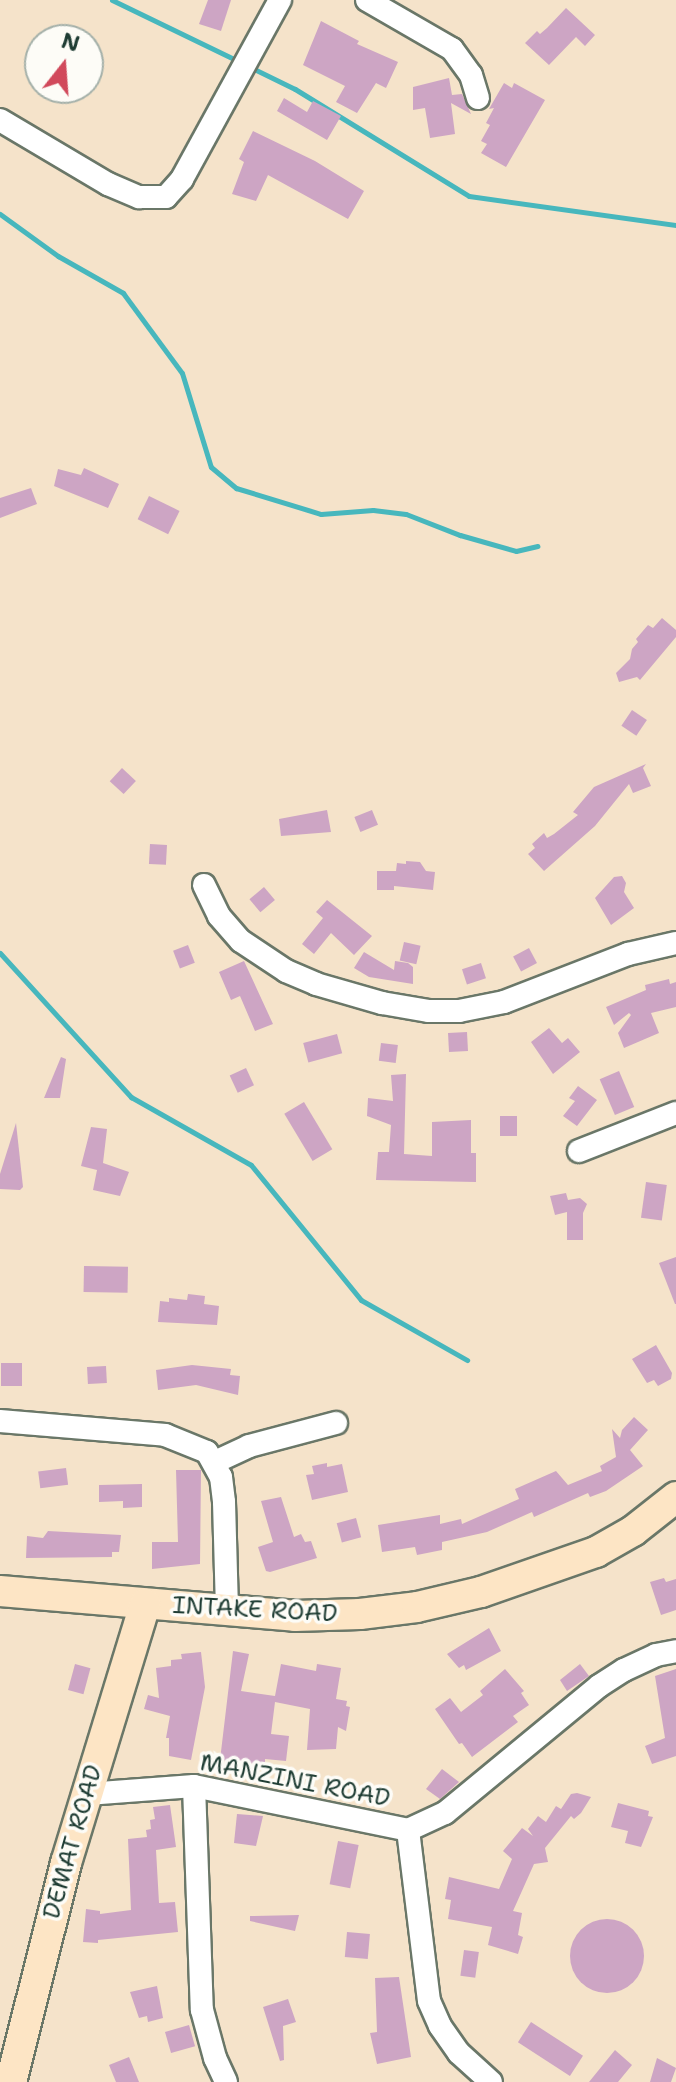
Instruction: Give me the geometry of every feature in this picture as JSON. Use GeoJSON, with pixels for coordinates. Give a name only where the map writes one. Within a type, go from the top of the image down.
{"type":"FeatureCollection","features":[{"type":"Feature","properties":{"kind":"street"},"geometry":{"type":"LineString","coordinates":[[0,120],[108,184],[156,200],[173,192],[280,0]]}},
{"type":"Feature","properties":{"kind":"street"},"geometry":{"type":"LineString","coordinates":[[367,0],[452,49],[471,75],[478,98]]}},
{"type":"Feature","properties":{"kind":"street"},"geometry":{"type":"LineString","coordinates":[[204,885],[219,916],[241,941],[286,971],[316,984],[382,1003],[429,1011],[459,1011],[504,1002],[628,954],[676,943]]}},
{"type":"Feature","properties":{"kind":"street"},"geometry":{"type":"LineString","coordinates":[[579,1151],[676,1113]]}},
{"type":"Feature","properties":{"kind":"street"},"geometry":{"type":"LineString","coordinates":[[0,1421],[165,1435],[198,1446],[215,1462],[224,1502],[227,1612]]}},
{"type":"Feature","properties":{"kind":"street"},"geometry":{"type":"LineString","coordinates":[[215,1462],[249,1446],[336,1423]]}},
{"type":"Feature","properties":{"kind":"street","name":"INTAKE ROAD"},"geometry":{"type":"LineString","coordinates":[[0,1591],[295,1616],[360,1614],[417,1607],[481,1592],[596,1552],[633,1531],[676,1497]]}},
{"type":"Feature","properties":{"kind":"street","name":"DEMAT ROAD"},"geometry":{"type":"LineString","coordinates":[[9,2065],[145,1604]]}},
{"type":"Feature","properties":{"kind":"street","name":"MANZINI ROAD"},"geometry":{"type":"LineString","coordinates":[[87,1794],[194,1786],[408,1830],[445,1813],[599,1686],[656,1655],[676,1651]]}},
{"type":"Feature","properties":{"kind":"street"},"geometry":{"type":"LineString","coordinates":[[194,1786],[202,2010],[215,2058],[226,2082]]}},
{"type":"Feature","properties":{"kind":"street"},"geometry":{"type":"LineString","coordinates":[[408,1830],[429,2001],[440,2026],[459,2053],[491,2082]]}},
{"type":"Feature","properties":{"kind":"building"},"geometry":{"type":"Polygon","coordinates":[[[208,0],[231,0],[221,31],[199,24],[208,0]]]}},
{"type":"Feature","properties":{"kind":"building"},"geometry":{"type":"Polygon","coordinates":[[[566,8],[595,35],[585,46],[576,37],[549,65],[525,43],[537,31],[540,34],[566,8]]]}},
{"type":"Feature","properties":{"kind":"building"},"geometry":{"type":"Polygon","coordinates":[[[321,21],[359,41],[357,44],[398,62],[386,88],[376,83],[357,113],[336,102],[345,86],[303,65],[321,21]]]}},
{"type":"Feature","properties":{"kind":"building"},"geometry":{"type":"Polygon","coordinates":[[[449,78],[452,95],[462,94],[471,114],[451,103],[455,134],[430,138],[425,108],[413,110],[413,87],[449,78]]]}},
{"type":"Feature","properties":{"kind":"building"},"geometry":{"type":"Polygon","coordinates":[[[504,83],[512,88],[514,83],[545,100],[506,167],[481,153],[487,144],[481,141],[490,125],[486,123],[494,108],[489,109],[504,83]]]}},
{"type":"Feature","properties":{"kind":"building"},"geometry":{"type":"Polygon","coordinates":[[[284,98],[307,112],[313,101],[341,116],[327,140],[277,111],[284,98]]]}},
{"type":"Feature","properties":{"kind":"building"},"geometry":{"type":"Polygon","coordinates":[[[253,131],[315,161],[364,191],[348,219],[268,175],[256,201],[232,194],[244,162],[239,159],[253,131]]]}},
{"type":"Feature","properties":{"kind":"building"},"geometry":{"type":"Polygon","coordinates":[[[84,468],[119,484],[108,508],[54,486],[58,469],[81,475],[84,468]]]}},
{"type":"Feature","properties":{"kind":"building"},"geometry":{"type":"Polygon","coordinates":[[[31,488],[37,504],[0,518],[0,498],[31,488]]]}},
{"type":"Feature","properties":{"kind":"building"},"geometry":{"type":"Polygon","coordinates":[[[149,496],[180,511],[168,534],[138,519],[149,496]]]}},
{"type":"Feature","properties":{"kind":"building"},"geometry":{"type":"Polygon","coordinates":[[[662,618],[676,630],[676,637],[640,680],[637,677],[619,682],[616,673],[630,659],[632,649],[638,642],[636,639],[648,625],[653,628],[662,618]]]}},
{"type":"Feature","properties":{"kind":"building"},"geometry":{"type":"Polygon","coordinates":[[[632,710],[647,720],[636,736],[621,726],[632,710]]]}},
{"type":"Feature","properties":{"kind":"building"},"geometry":{"type":"Polygon","coordinates":[[[646,764],[643,768],[651,786],[633,793],[629,784],[595,826],[544,871],[528,854],[535,848],[532,844],[544,833],[547,838],[578,815],[573,812],[594,787],[646,764]]]}},
{"type":"Feature","properties":{"kind":"building"},"geometry":{"type":"Polygon","coordinates":[[[122,768],[136,781],[124,794],[110,781],[122,768]]]}},
{"type":"Feature","properties":{"kind":"building"},"geometry":{"type":"Polygon","coordinates":[[[327,810],[331,832],[281,836],[279,819],[327,810]]]}},
{"type":"Feature","properties":{"kind":"building"},"geometry":{"type":"Polygon","coordinates":[[[372,810],[378,825],[360,832],[354,817],[372,810]]]}},
{"type":"Feature","properties":{"kind":"building"},"geometry":{"type":"Polygon","coordinates":[[[150,844],[167,845],[166,865],[149,864],[150,844]]]}},
{"type":"Feature","properties":{"kind":"building"},"geometry":{"type":"Polygon","coordinates":[[[406,861],[420,862],[426,871],[435,872],[433,890],[394,886],[394,890],[377,890],[377,871],[396,871],[397,863],[406,864],[406,861]]]}},
{"type":"Feature","properties":{"kind":"building"},"geometry":{"type":"Polygon","coordinates":[[[622,876],[626,883],[624,892],[634,908],[611,925],[595,898],[614,877],[622,876]]]}},
{"type":"Feature","properties":{"kind":"building"},"geometry":{"type":"Polygon","coordinates":[[[264,887],[275,900],[260,912],[249,899],[264,887]]]}},
{"type":"Feature","properties":{"kind":"building"},"geometry":{"type":"Polygon","coordinates":[[[327,900],[372,936],[354,955],[331,933],[314,954],[302,944],[323,918],[316,912],[327,900]]]}},
{"type":"Feature","properties":{"kind":"building"},"geometry":{"type":"Polygon","coordinates":[[[404,942],[421,946],[416,964],[400,961],[404,942]]]}},
{"type":"Feature","properties":{"kind":"building"},"geometry":{"type":"Polygon","coordinates":[[[188,945],[195,963],[180,968],[173,951],[188,945]]]}},
{"type":"Feature","properties":{"kind":"building"},"geometry":{"type":"Polygon","coordinates":[[[529,948],[537,963],[521,971],[513,956],[529,948]]]}},
{"type":"Feature","properties":{"kind":"building"},"geometry":{"type":"Polygon","coordinates":[[[364,952],[394,970],[395,961],[408,963],[413,967],[413,984],[369,977],[354,968],[364,952]]]}},
{"type":"Feature","properties":{"kind":"building"},"geometry":{"type":"Polygon","coordinates":[[[244,961],[273,1024],[255,1031],[240,996],[231,1000],[219,972],[244,961]]]}},
{"type":"Feature","properties":{"kind":"building"},"geometry":{"type":"Polygon","coordinates":[[[481,963],[486,978],[467,984],[462,969],[481,963]]]}},
{"type":"Feature","properties":{"kind":"building"},"geometry":{"type":"Polygon","coordinates":[[[669,979],[670,984],[676,982],[676,1007],[651,1013],[659,1033],[624,1048],[618,1033],[631,1015],[629,1013],[614,1025],[606,1007],[646,990],[645,985],[669,979]]]}},
{"type":"Feature","properties":{"kind":"building"},"geometry":{"type":"Polygon","coordinates":[[[549,1028],[562,1043],[568,1038],[580,1052],[553,1074],[531,1042],[549,1028]]]}},
{"type":"Feature","properties":{"kind":"building"},"geometry":{"type":"Polygon","coordinates":[[[467,1032],[468,1051],[449,1052],[448,1033],[467,1032]]]}},
{"type":"Feature","properties":{"kind":"building"},"geometry":{"type":"Polygon","coordinates":[[[337,1034],[342,1053],[308,1062],[303,1043],[337,1034]]]}},
{"type":"Feature","properties":{"kind":"building"},"geometry":{"type":"Polygon","coordinates":[[[381,1043],[398,1045],[396,1063],[379,1061],[381,1043]]]}},
{"type":"Feature","properties":{"kind":"building"},"geometry":{"type":"Polygon","coordinates":[[[61,1057],[66,1059],[60,1098],[44,1098],[61,1057]]]}},
{"type":"Feature","properties":{"kind":"building"},"geometry":{"type":"Polygon","coordinates":[[[246,1068],[254,1085],[238,1093],[230,1076],[246,1068]]]}},
{"type":"Feature","properties":{"kind":"building"},"geometry":{"type":"Polygon","coordinates":[[[619,1071],[634,1107],[615,1115],[600,1079],[619,1071]]]}},
{"type":"Feature","properties":{"kind":"building"},"geometry":{"type":"Polygon","coordinates":[[[406,1074],[404,1154],[432,1156],[432,1122],[471,1120],[471,1153],[476,1153],[476,1182],[376,1180],[378,1152],[389,1152],[391,1125],[367,1116],[368,1098],[393,1101],[391,1075],[406,1074]]]}},
{"type":"Feature","properties":{"kind":"building"},"geometry":{"type":"Polygon","coordinates":[[[578,1086],[597,1100],[577,1126],[563,1116],[575,1101],[569,1098],[578,1086]]]}},
{"type":"Feature","properties":{"kind":"building"},"geometry":{"type":"Polygon","coordinates":[[[304,1102],[332,1149],[313,1161],[284,1114],[304,1102]]]}},
{"type":"Feature","properties":{"kind":"building"},"geometry":{"type":"Polygon","coordinates":[[[500,1116],[517,1116],[517,1136],[500,1136],[500,1116]]]}},
{"type":"Feature","properties":{"kind":"building"},"geometry":{"type":"Polygon","coordinates":[[[16,1123],[23,1187],[20,1190],[0,1189],[0,1174],[16,1123]]]}},
{"type":"Feature","properties":{"kind":"building"},"geometry":{"type":"Polygon","coordinates":[[[91,1127],[107,1129],[103,1163],[129,1172],[120,1196],[93,1190],[97,1170],[81,1166],[91,1127]]]}},
{"type":"Feature","properties":{"kind":"building"},"geometry":{"type":"Polygon","coordinates":[[[646,1182],[667,1185],[662,1221],[641,1218],[646,1182]]]}},
{"type":"Feature","properties":{"kind":"building"},"geometry":{"type":"Polygon","coordinates":[[[566,1193],[568,1200],[580,1198],[587,1204],[583,1213],[583,1240],[567,1240],[567,1212],[555,1215],[550,1196],[566,1193]]]}},
{"type":"Feature","properties":{"kind":"building"},"geometry":{"type":"Polygon","coordinates":[[[676,1257],[676,1304],[675,1304],[659,1263],[676,1257]]]}},
{"type":"Feature","properties":{"kind":"building"},"geometry":{"type":"Polygon","coordinates":[[[84,1266],[128,1267],[128,1293],[84,1292],[84,1266]]]}},
{"type":"Feature","properties":{"kind":"building"},"geometry":{"type":"Polygon","coordinates":[[[188,1294],[205,1296],[204,1304],[219,1306],[217,1325],[158,1322],[160,1301],[169,1302],[169,1298],[187,1300],[188,1294]]]}},
{"type":"Feature","properties":{"kind":"building"},"geometry":{"type":"Polygon","coordinates":[[[656,1345],[672,1373],[671,1379],[658,1386],[654,1380],[647,1383],[632,1359],[656,1345]]]}},
{"type":"Feature","properties":{"kind":"building"},"geometry":{"type":"Polygon","coordinates":[[[1,1363],[22,1363],[22,1386],[1,1386],[1,1363]]]}},
{"type":"Feature","properties":{"kind":"building"},"geometry":{"type":"Polygon","coordinates":[[[192,1365],[231,1369],[230,1375],[240,1376],[238,1395],[196,1385],[158,1390],[156,1370],[192,1365]]]}},
{"type":"Feature","properties":{"kind":"building"},"geometry":{"type":"Polygon","coordinates":[[[106,1366],[107,1383],[88,1384],[87,1367],[106,1366]]]}},
{"type":"Feature","properties":{"kind":"building"},"geometry":{"type":"Polygon","coordinates":[[[634,1417],[648,1430],[630,1450],[643,1466],[606,1491],[590,1497],[588,1493],[534,1517],[532,1512],[487,1532],[442,1542],[442,1550],[417,1555],[415,1547],[382,1552],[378,1525],[440,1515],[440,1524],[461,1519],[462,1524],[519,1499],[515,1489],[556,1471],[568,1485],[602,1471],[600,1466],[616,1457],[612,1429],[620,1438],[622,1430],[634,1417]]]}},
{"type":"Feature","properties":{"kind":"building"},"geometry":{"type":"Polygon","coordinates":[[[327,1463],[327,1467],[342,1464],[348,1492],[312,1500],[306,1475],[314,1474],[312,1466],[327,1463]]]}},
{"type":"Feature","properties":{"kind":"building"},"geometry":{"type":"Polygon","coordinates":[[[66,1468],[68,1485],[40,1488],[38,1471],[66,1468]]]}},
{"type":"Feature","properties":{"kind":"building"},"geometry":{"type":"Polygon","coordinates":[[[176,1470],[201,1470],[200,1564],[152,1569],[152,1542],[178,1542],[176,1470]]]}},
{"type":"Feature","properties":{"kind":"building"},"geometry":{"type":"Polygon","coordinates":[[[142,1484],[142,1507],[123,1508],[123,1501],[99,1502],[99,1485],[142,1484]]]}},
{"type":"Feature","properties":{"kind":"building"},"geometry":{"type":"Polygon","coordinates":[[[281,1497],[294,1537],[301,1534],[305,1542],[311,1541],[317,1558],[270,1572],[266,1571],[258,1547],[273,1542],[261,1501],[281,1497]]]}},
{"type":"Feature","properties":{"kind":"building"},"geometry":{"type":"Polygon","coordinates":[[[356,1518],[361,1537],[342,1542],[337,1523],[356,1518]]]}},
{"type":"Feature","properties":{"kind":"building"},"geometry":{"type":"Polygon","coordinates":[[[48,1531],[121,1535],[119,1552],[112,1552],[112,1557],[26,1558],[27,1536],[43,1538],[48,1531]]]}},
{"type":"Feature","properties":{"kind":"building"},"geometry":{"type":"Polygon","coordinates":[[[664,1578],[666,1582],[676,1579],[676,1610],[661,1615],[650,1582],[664,1578]]]}},
{"type":"Feature","properties":{"kind":"building"},"geometry":{"type":"Polygon","coordinates":[[[489,1628],[501,1651],[466,1670],[464,1665],[459,1668],[447,1654],[489,1628]]]}},
{"type":"Feature","properties":{"kind":"building"},"geometry":{"type":"Polygon","coordinates":[[[233,1651],[249,1654],[241,1691],[275,1696],[281,1664],[316,1671],[317,1664],[341,1668],[336,1699],[347,1701],[346,1706],[350,1707],[346,1731],[338,1727],[336,1749],[307,1750],[310,1709],[275,1702],[271,1734],[289,1736],[286,1761],[265,1759],[265,1765],[220,1760],[233,1651]]]}},
{"type":"Feature","properties":{"kind":"building"},"geometry":{"type":"Polygon","coordinates":[[[201,1652],[205,1687],[191,1760],[169,1756],[169,1738],[166,1738],[170,1716],[144,1709],[148,1695],[159,1698],[156,1668],[171,1666],[171,1660],[182,1659],[181,1654],[201,1652]]]}},
{"type":"Feature","properties":{"kind":"building"},"geometry":{"type":"Polygon","coordinates":[[[75,1664],[90,1668],[83,1694],[68,1690],[75,1664]]]}},
{"type":"Feature","properties":{"kind":"building"},"geometry":{"type":"Polygon","coordinates":[[[580,1664],[589,1676],[567,1691],[560,1680],[580,1664]]]}},
{"type":"Feature","properties":{"kind":"building"},"geometry":{"type":"Polygon","coordinates":[[[505,1669],[524,1691],[521,1693],[529,1705],[513,1716],[518,1722],[472,1757],[435,1709],[450,1698],[461,1712],[483,1695],[480,1691],[505,1669]]]}},
{"type":"Feature","properties":{"kind":"building"},"geometry":{"type":"Polygon","coordinates":[[[676,1669],[676,1756],[652,1764],[645,1746],[665,1738],[655,1676],[676,1669]]]}},
{"type":"Feature","properties":{"kind":"building"},"geometry":{"type":"Polygon","coordinates":[[[442,1769],[459,1782],[440,1799],[426,1789],[442,1769]]]}},
{"type":"Feature","properties":{"kind":"building"},"geometry":{"type":"Polygon","coordinates":[[[571,1794],[591,1797],[581,1813],[574,1819],[571,1816],[545,1848],[548,1862],[534,1864],[513,1911],[522,1913],[518,1935],[523,1937],[518,1954],[488,1945],[492,1927],[448,1919],[451,1900],[445,1899],[449,1877],[499,1889],[512,1859],[503,1851],[522,1828],[533,1836],[528,1829],[538,1816],[546,1822],[556,1806],[561,1809],[571,1794]]]}},
{"type":"Feature","properties":{"kind":"building"},"geometry":{"type":"Polygon","coordinates":[[[618,1803],[649,1811],[648,1816],[653,1817],[641,1847],[625,1843],[628,1831],[611,1827],[618,1803]]]}},
{"type":"Feature","properties":{"kind":"building"},"geometry":{"type":"Polygon","coordinates":[[[170,1805],[176,1847],[156,1850],[159,1903],[175,1902],[178,1932],[98,1940],[98,1943],[83,1942],[86,1909],[100,1911],[100,1914],[131,1910],[128,1839],[147,1837],[146,1830],[151,1829],[150,1820],[155,1819],[153,1807],[170,1805]]]}},
{"type":"Feature","properties":{"kind":"building"},"geometry":{"type":"Polygon","coordinates":[[[237,1814],[263,1816],[256,1846],[234,1843],[237,1814]]]}},
{"type":"Feature","properties":{"kind":"building"},"geometry":{"type":"Polygon","coordinates":[[[338,1841],[359,1845],[350,1888],[330,1884],[338,1841]]]}},
{"type":"Feature","properties":{"kind":"building"},"geometry":{"type":"Polygon","coordinates":[[[299,1915],[295,1931],[250,1921],[250,1916],[299,1915]]]}},
{"type":"Feature","properties":{"kind":"building"},"geometry":{"type":"Polygon","coordinates":[[[607,1919],[628,1925],[638,1935],[644,1956],[638,1977],[628,1987],[607,1993],[586,1987],[576,1977],[570,1956],[576,1935],[586,1925],[607,1919]]]}},
{"type":"Feature","properties":{"kind":"building"},"geometry":{"type":"Polygon","coordinates":[[[347,1932],[370,1934],[368,1959],[345,1957],[347,1932]]]}},
{"type":"Feature","properties":{"kind":"building"},"geometry":{"type":"Polygon","coordinates":[[[464,1950],[479,1952],[475,1978],[460,1976],[464,1950]]]}},
{"type":"Feature","properties":{"kind":"building"},"geometry":{"type":"Polygon","coordinates":[[[399,1977],[411,2057],[377,2064],[370,2033],[377,2032],[375,1978],[399,1977]]]}},
{"type":"Feature","properties":{"kind":"building"},"geometry":{"type":"Polygon","coordinates":[[[157,1986],[163,2018],[148,2022],[147,2016],[139,2018],[130,1992],[157,1986]]]}},
{"type":"Feature","properties":{"kind":"building"},"geometry":{"type":"Polygon","coordinates":[[[288,1999],[296,2022],[283,2026],[284,2060],[280,2061],[263,2007],[288,1999]]]}},
{"type":"Feature","properties":{"kind":"building"},"geometry":{"type":"Polygon","coordinates":[[[531,2022],[583,2056],[570,2076],[518,2042],[531,2022]]]}},
{"type":"Feature","properties":{"kind":"building"},"geometry":{"type":"Polygon","coordinates":[[[189,2025],[195,2046],[171,2053],[165,2032],[189,2025]]]}},
{"type":"Feature","properties":{"kind":"building"},"geometry":{"type":"Polygon","coordinates":[[[615,2050],[632,2065],[618,2082],[589,2082],[615,2050]]]}},
{"type":"Feature","properties":{"kind":"building"},"geometry":{"type":"Polygon","coordinates":[[[129,2057],[139,2082],[116,2082],[109,2065],[129,2057]]]}},
{"type":"Feature","properties":{"kind":"building"},"geometry":{"type":"Polygon","coordinates":[[[657,2058],[676,2068],[671,2082],[650,2082],[657,2058]]]}},
{"type":"Feature","properties":{"kind":"waterway"},"geometry":{"type":"LineString","coordinates":[[112,0],[238,61]]}},
{"type":"Feature","properties":{"kind":"waterway"},"geometry":{"type":"LineString","coordinates":[[250,67],[295,89],[469,196],[676,225]]}},
{"type":"Feature","properties":{"kind":"waterway"},"geometry":{"type":"LineString","coordinates":[[0,214],[58,256],[123,293],[182,373],[211,467],[236,488],[321,514],[373,510],[406,514],[460,535],[516,551],[537,546]]}},
{"type":"Feature","properties":{"kind":"waterway"},"geometry":{"type":"LineString","coordinates":[[0,953],[131,1097],[251,1165],[361,1300],[467,1360]]}}]}
